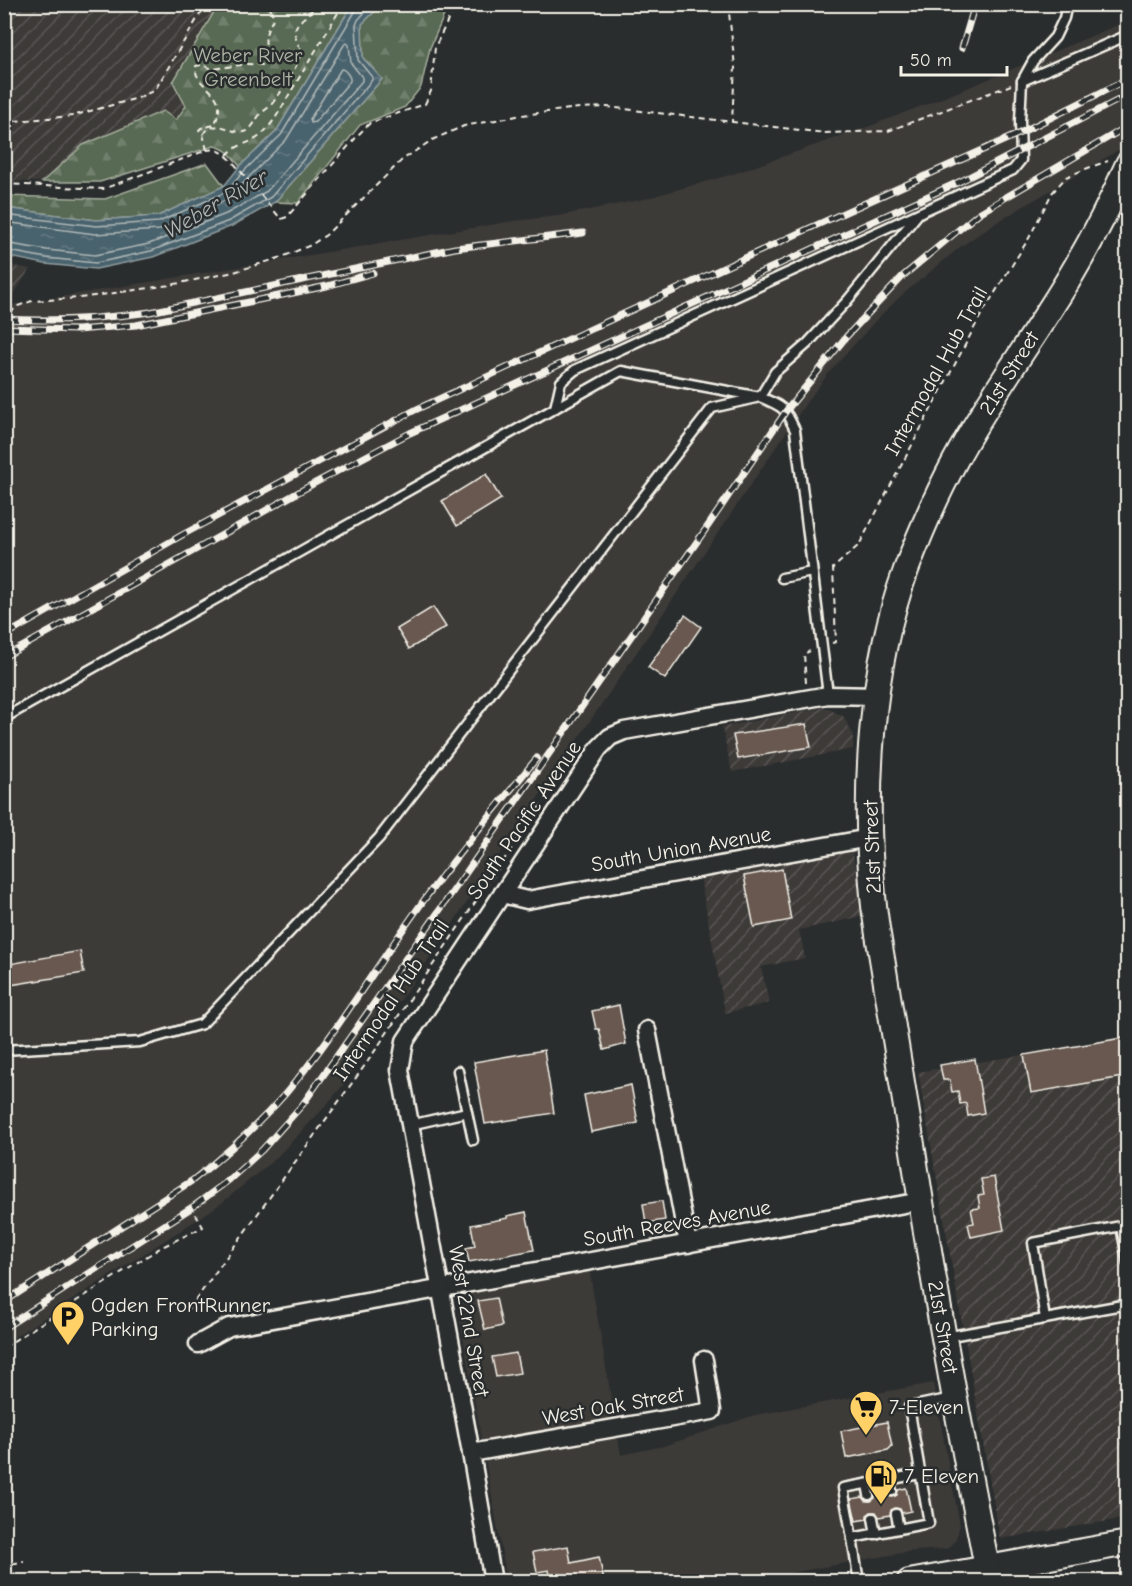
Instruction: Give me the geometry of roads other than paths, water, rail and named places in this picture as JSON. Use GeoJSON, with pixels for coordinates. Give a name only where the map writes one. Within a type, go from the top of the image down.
{"type":"FeatureCollection","features":[{"type":"Feature","properties":{"kind":"main road","name":"21st Street"},"geometry":{"type":"LineString","coordinates":[[989,1575],[921,1201],[873,898],[869,838],[870,767],[877,696],[888,634],[902,583],[928,516],[955,461],[993,397],[1071,276],[1110,205],[1118,162]]}},
{"type":"Feature","properties":{"kind":"main road"},"geometry":{"type":"LineString","coordinates":[[909,1581],[989,1575],[1128,1543]]}},
{"type":"Feature","properties":{"kind":"street","name":"South Pacific Avenue"},"geometry":{"type":"LineString","coordinates":[[400,1070],[405,1041],[599,748],[610,736],[624,731],[828,695],[877,696]]}},
{"type":"Feature","properties":{"kind":"street","name":"South Union Avenue"},"geometry":{"type":"LineString","coordinates":[[502,894],[527,900],[869,838]]}},
{"type":"Feature","properties":{"kind":"street"},"geometry":{"type":"LineString","coordinates":[[647,1030],[688,1244]]}},
{"type":"Feature","properties":{"kind":"street","name":"West 22nd Street"},"geometry":{"type":"LineString","coordinates":[[400,1070],[493,1581]]}},
{"type":"Feature","properties":{"kind":"street","name":"South Reeves Avenue"},"geometry":{"type":"LineString","coordinates":[[198,1344],[229,1327],[921,1201]]}},
{"type":"Feature","properties":{"kind":"street","name":"West Oak Street"},"geometry":{"type":"LineString","coordinates":[[471,1454],[712,1411],[704,1360]]}},
{"type":"Feature","properties":{"kind":"lane"},"geometry":{"type":"LineString","coordinates":[[555,408],[561,382],[575,370],[1013,170],[1021,160],[1022,81],[1033,61],[1055,37],[1064,18],[1067,4]]}},
{"type":"Feature","properties":{"kind":"lane"},"geometry":{"type":"LineString","coordinates":[[1022,81],[1128,35]]}},
{"type":"Feature","properties":{"kind":"lane"},"geometry":{"type":"LineString","coordinates":[[4,1050],[140,1042],[202,1024],[379,838],[712,408],[760,397],[776,372],[807,344],[839,309],[919,213]]}},
{"type":"Feature","properties":{"kind":"lane"},"geometry":{"type":"LineString","coordinates":[[4,718],[621,371],[760,397],[777,404],[786,411],[795,430],[828,695]]}},
{"type":"Feature","properties":{"kind":"lane"},"geometry":{"type":"LineString","coordinates":[[782,578],[812,572]]}},
{"type":"Feature","properties":{"kind":"lane"},"geometry":{"type":"LineString","coordinates":[[458,1071],[473,1140]]}},
{"type":"Feature","properties":{"kind":"lane"},"geometry":{"type":"LineString","coordinates":[[410,1125],[467,1112]]}},
{"type":"Feature","properties":{"kind":"lane"},"geometry":{"type":"LineString","coordinates":[[1046,1319],[1033,1243],[1121,1226],[1128,1263]]}},
{"type":"Feature","properties":{"kind":"lane"},"geometry":{"type":"LineString","coordinates":[[945,1337],[1128,1304]]}},
{"type":"Feature","properties":{"kind":"lane"},"geometry":{"type":"LineString","coordinates":[[852,1538],[930,1523],[909,1407],[956,1397]]}},
{"type":"Feature","properties":{"kind":"lane"},"geometry":{"type":"LineString","coordinates":[[859,1581],[843,1488],[920,1474]]}},
{"type":"Feature","properties":{"kind":"lane"},"geometry":{"type":"LineString","coordinates":[[890,1479],[891,1491]]}},
{"type":"Feature","properties":{"kind":"lane"},"geometry":{"type":"LineString","coordinates":[[867,1484],[869,1496]]}},
{"type":"Feature","properties":{"kind":"lane"},"geometry":{"type":"LineString","coordinates":[[896,1514],[899,1529]]}},
{"type":"Feature","properties":{"kind":"lane"},"geometry":{"type":"LineString","coordinates":[[873,1518],[876,1534]]}},
{"type":"Feature","properties":{"kind":"water","name":"Weber River"},"geometry":{"type":"Polygon","coordinates":[[[352,5],[381,5],[362,24],[363,58],[382,79],[275,202],[232,226],[153,257],[96,269],[45,264],[5,256],[5,208],[96,220],[158,216],[224,186],[240,166],[276,132],[352,5]]]}},
{"type":"Feature","properties":{"kind":"railway"},"geometry":{"type":"LineString","coordinates":[[962,48],[975,4]]}},
{"type":"Feature","properties":{"kind":"railway"},"geometry":{"type":"LineString","coordinates":[[4,636],[184,534],[415,410],[1016,135],[1128,79]]}},
{"type":"Feature","properties":{"kind":"railway"},"geometry":{"type":"LineString","coordinates":[[4,657],[313,484],[410,433],[961,181],[1128,95]]}},
{"type":"Feature","properties":{"kind":"railway"},"geometry":{"type":"LineString","coordinates":[[4,1328],[194,1206],[229,1180],[262,1150],[303,1104],[786,411],[846,337],[903,276],[979,213],[1128,126]]}},
{"type":"Feature","properties":{"kind":"railway"},"geometry":{"type":"LineString","coordinates":[[4,319],[77,319],[150,312],[455,248],[583,233]]}},
{"type":"Feature","properties":{"kind":"railway"},"geometry":{"type":"LineString","coordinates":[[4,328],[77,330],[136,325],[327,286],[373,273]]}},
{"type":"Feature","properties":{"kind":"railway"},"geometry":{"type":"LineString","coordinates":[[4,1302],[193,1180],[264,1116],[305,1070],[437,882],[537,758]]}},
{"type":"Feature","properties":{"kind":"place","name":"Ogden FrontRunner Parking"},"geometry":{"type":"Point","coordinates":[68,1346]}},
{"type":"Feature","properties":{"kind":"place","name":"7-Eleven"},"geometry":{"type":"Point","coordinates":[866,1436]}},
{"type":"Feature","properties":{"kind":"place","name":"7 Eleven"},"geometry":{"type":"Point","coordinates":[881,1505]}},
{"type":"Feature","properties":{"kind":"park label","name":"Weber River Greenbelt"},"geometry":{"type":"Point","coordinates":[248,67]}}]}
